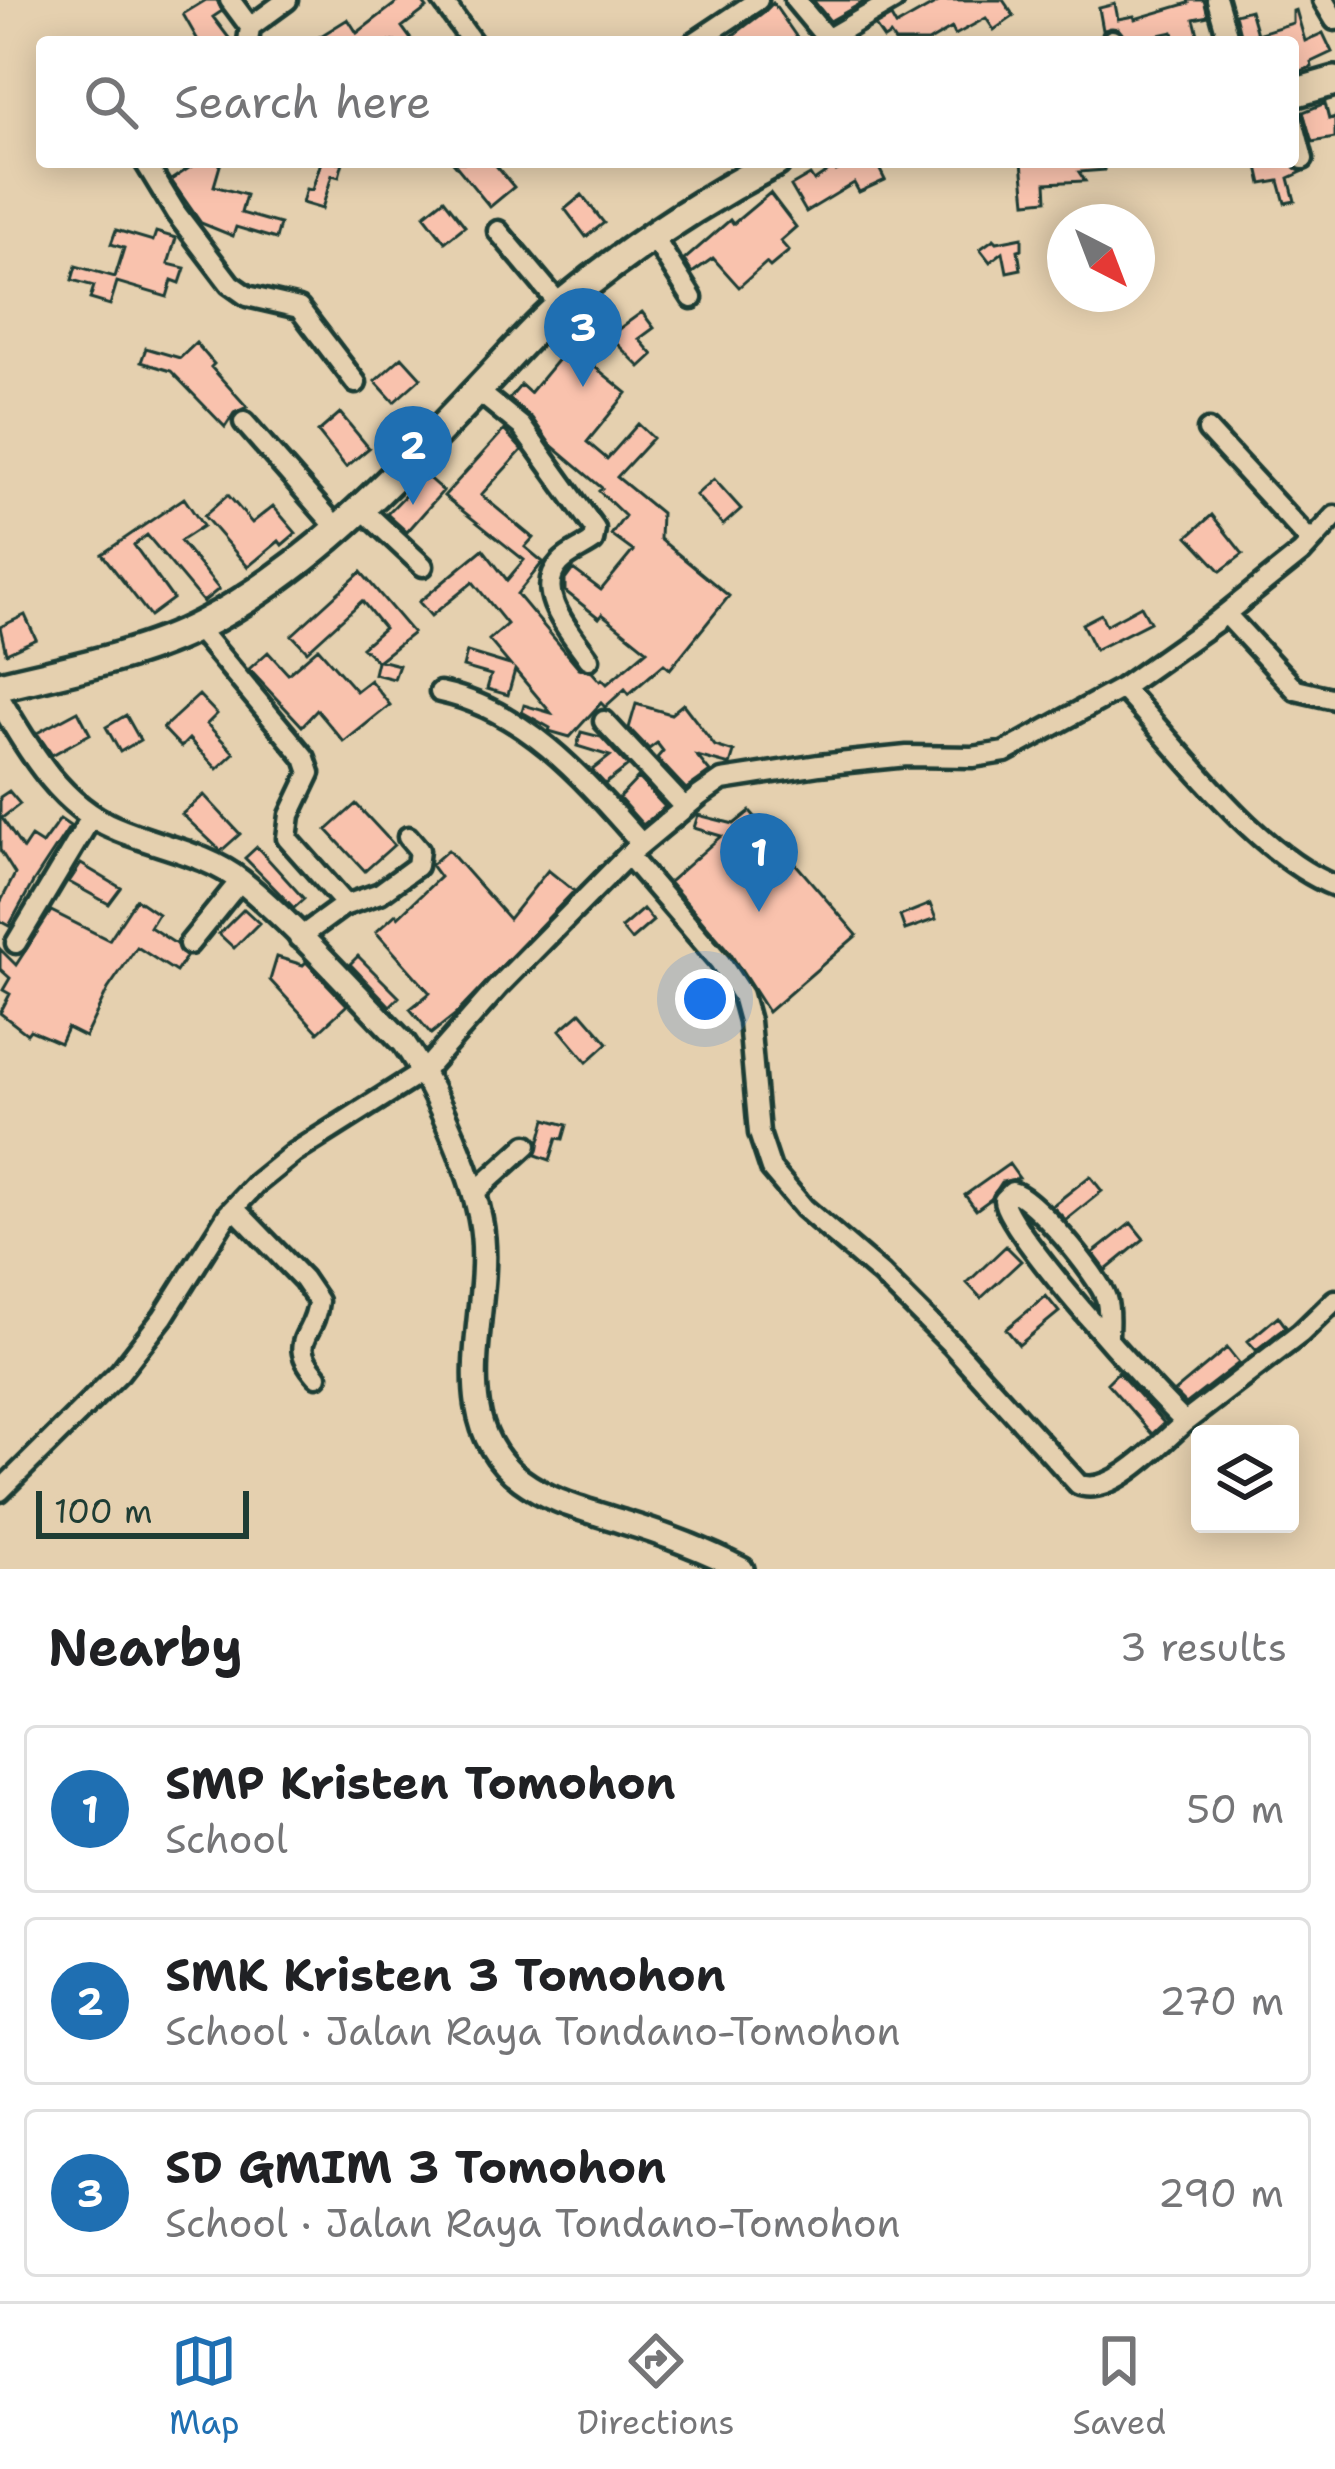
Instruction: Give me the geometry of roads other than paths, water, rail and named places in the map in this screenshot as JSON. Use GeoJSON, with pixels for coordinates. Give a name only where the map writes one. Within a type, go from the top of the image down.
{"type":"FeatureCollection","features":[{"type":"Feature","properties":{"kind":"highway"},"geometry":{"type":"LineString","coordinates":[[1299,91],[1335,81]]}},
{"type":"Feature","properties":{"kind":"highway"},"geometry":{"type":"LineString","coordinates":[[0,686],[101,661],[197,628],[304,561],[560,305],[654,238],[766,168]]}},
{"type":"Feature","properties":{"kind":"main road"},"geometry":{"type":"LineString","coordinates":[[0,701],[46,772],[92,816],[240,880],[404,1043],[424,1071],[473,1194],[483,1250],[476,1397],[479,1425],[492,1449],[516,1477],[558,1502],[627,1523],[742,1569]]}},
{"type":"Feature","properties":{"kind":"street"},"geometry":{"type":"LineString","coordinates":[[230,0],[249,35],[287,0]]}},
{"type":"Feature","properties":{"kind":"street"},"geometry":{"type":"LineString","coordinates":[[442,0],[468,36]]}},
{"type":"Feature","properties":{"kind":"street"},"geometry":{"type":"LineString","coordinates":[[704,36],[758,0]]}},
{"type":"Feature","properties":{"kind":"street"},"geometry":{"type":"LineString","coordinates":[[795,0],[826,36]]}},
{"type":"Feature","properties":{"kind":"street"},"geometry":{"type":"LineString","coordinates":[[836,36],[894,0]]}},
{"type":"Feature","properties":{"kind":"street"},"geometry":{"type":"LineString","coordinates":[[1217,0],[1227,36]]}},
{"type":"Feature","properties":{"kind":"street"},"geometry":{"type":"LineString","coordinates":[[1324,0],[1335,20]]}},
{"type":"Feature","properties":{"kind":"street"},"geometry":{"type":"LineString","coordinates":[[1299,144],[1303,159]]}},
{"type":"Feature","properties":{"kind":"street"},"geometry":{"type":"LineString","coordinates":[[149,168],[230,284],[247,296],[299,308],[356,383]]}},
{"type":"Feature","properties":{"kind":"street"},"geometry":{"type":"LineString","coordinates":[[498,231],[560,305]]}},
{"type":"Feature","properties":{"kind":"street"},"geometry":{"type":"LineString","coordinates":[[654,238],[692,298]]}},
{"type":"Feature","properties":{"kind":"street"},"geometry":{"type":"LineString","coordinates":[[478,391],[528,435],[595,530],[592,541],[557,565],[550,585],[560,616],[589,659]]}},
{"type":"Feature","properties":{"kind":"street"},"geometry":{"type":"LineString","coordinates":[[244,422],[338,529]]}},
{"type":"Feature","properties":{"kind":"street"},"geometry":{"type":"LineString","coordinates":[[1208,430],[1311,542]]}},
{"type":"Feature","properties":{"kind":"street"},"geometry":{"type":"LineString","coordinates":[[361,508],[423,566]]}},
{"type":"Feature","properties":{"kind":"street"},"geometry":{"type":"LineString","coordinates":[[0,1491],[120,1372],[164,1317],[200,1254],[256,1183],[294,1153],[424,1071],[498,987],[634,849],[722,780],[874,759],[1005,752],[1122,688],[1226,614],[1335,516]]}},
{"type":"Feature","properties":{"kind":"street"},"geometry":{"type":"LineString","coordinates":[[1226,614],[1296,690],[1335,699]]}},
{"type":"Feature","properties":{"kind":"street"},"geometry":{"type":"LineString","coordinates":[[197,628],[305,758],[310,772],[290,815],[287,838],[343,906]]}},
{"type":"Feature","properties":{"kind":"street"},"geometry":{"type":"LineString","coordinates":[[1122,688],[1264,841],[1335,886]]}},
{"type":"Feature","properties":{"kind":"street"},"geometry":{"type":"LineString","coordinates":[[440,692],[472,700],[532,735],[562,759],[742,995],[764,1153],[782,1184],[896,1288],[1078,1484],[1097,1488],[1115,1479],[1335,1300]]}},
{"type":"Feature","properties":{"kind":"street"},"geometry":{"type":"LineString","coordinates":[[604,721],[684,808]]}},
{"type":"Feature","properties":{"kind":"street"},"geometry":{"type":"LineString","coordinates":[[16,943],[92,816]]}},
{"type":"Feature","properties":{"kind":"street"},"geometry":{"type":"LineString","coordinates":[[299,938],[343,906],[380,893],[417,866],[419,850],[408,837]]}},
{"type":"Feature","properties":{"kind":"street"},"geometry":{"type":"LineString","coordinates":[[189,944],[240,880]]}},
{"type":"Feature","properties":{"kind":"street"},"geometry":{"type":"LineString","coordinates":[[473,1194],[527,1145]]}},
{"type":"Feature","properties":{"kind":"street"},"geometry":{"type":"LineString","coordinates":[[1108,1337],[1108,1306],[1099,1285],[1034,1206],[1012,1192],[1004,1200],[1006,1214],[1108,1337],[1185,1422]]}},
{"type":"Feature","properties":{"kind":"street"},"geometry":{"type":"LineString","coordinates":[[234,1208],[294,1269],[318,1301],[300,1348],[316,1376]]}},
{"type":"Feature","properties":{"kind":"place","name":"SD GMIM 3 Tomohon"},"geometry":{"type":"Point","coordinates":[583,387]}},
{"type":"Feature","properties":{"kind":"place","name":"SMK Kristen 3 Tomohon"},"geometry":{"type":"Point","coordinates":[413,505]}},
{"type":"Feature","properties":{"kind":"place","name":"SMP Kristen Tomohon"},"geometry":{"type":"Point","coordinates":[759,912]}}]}
